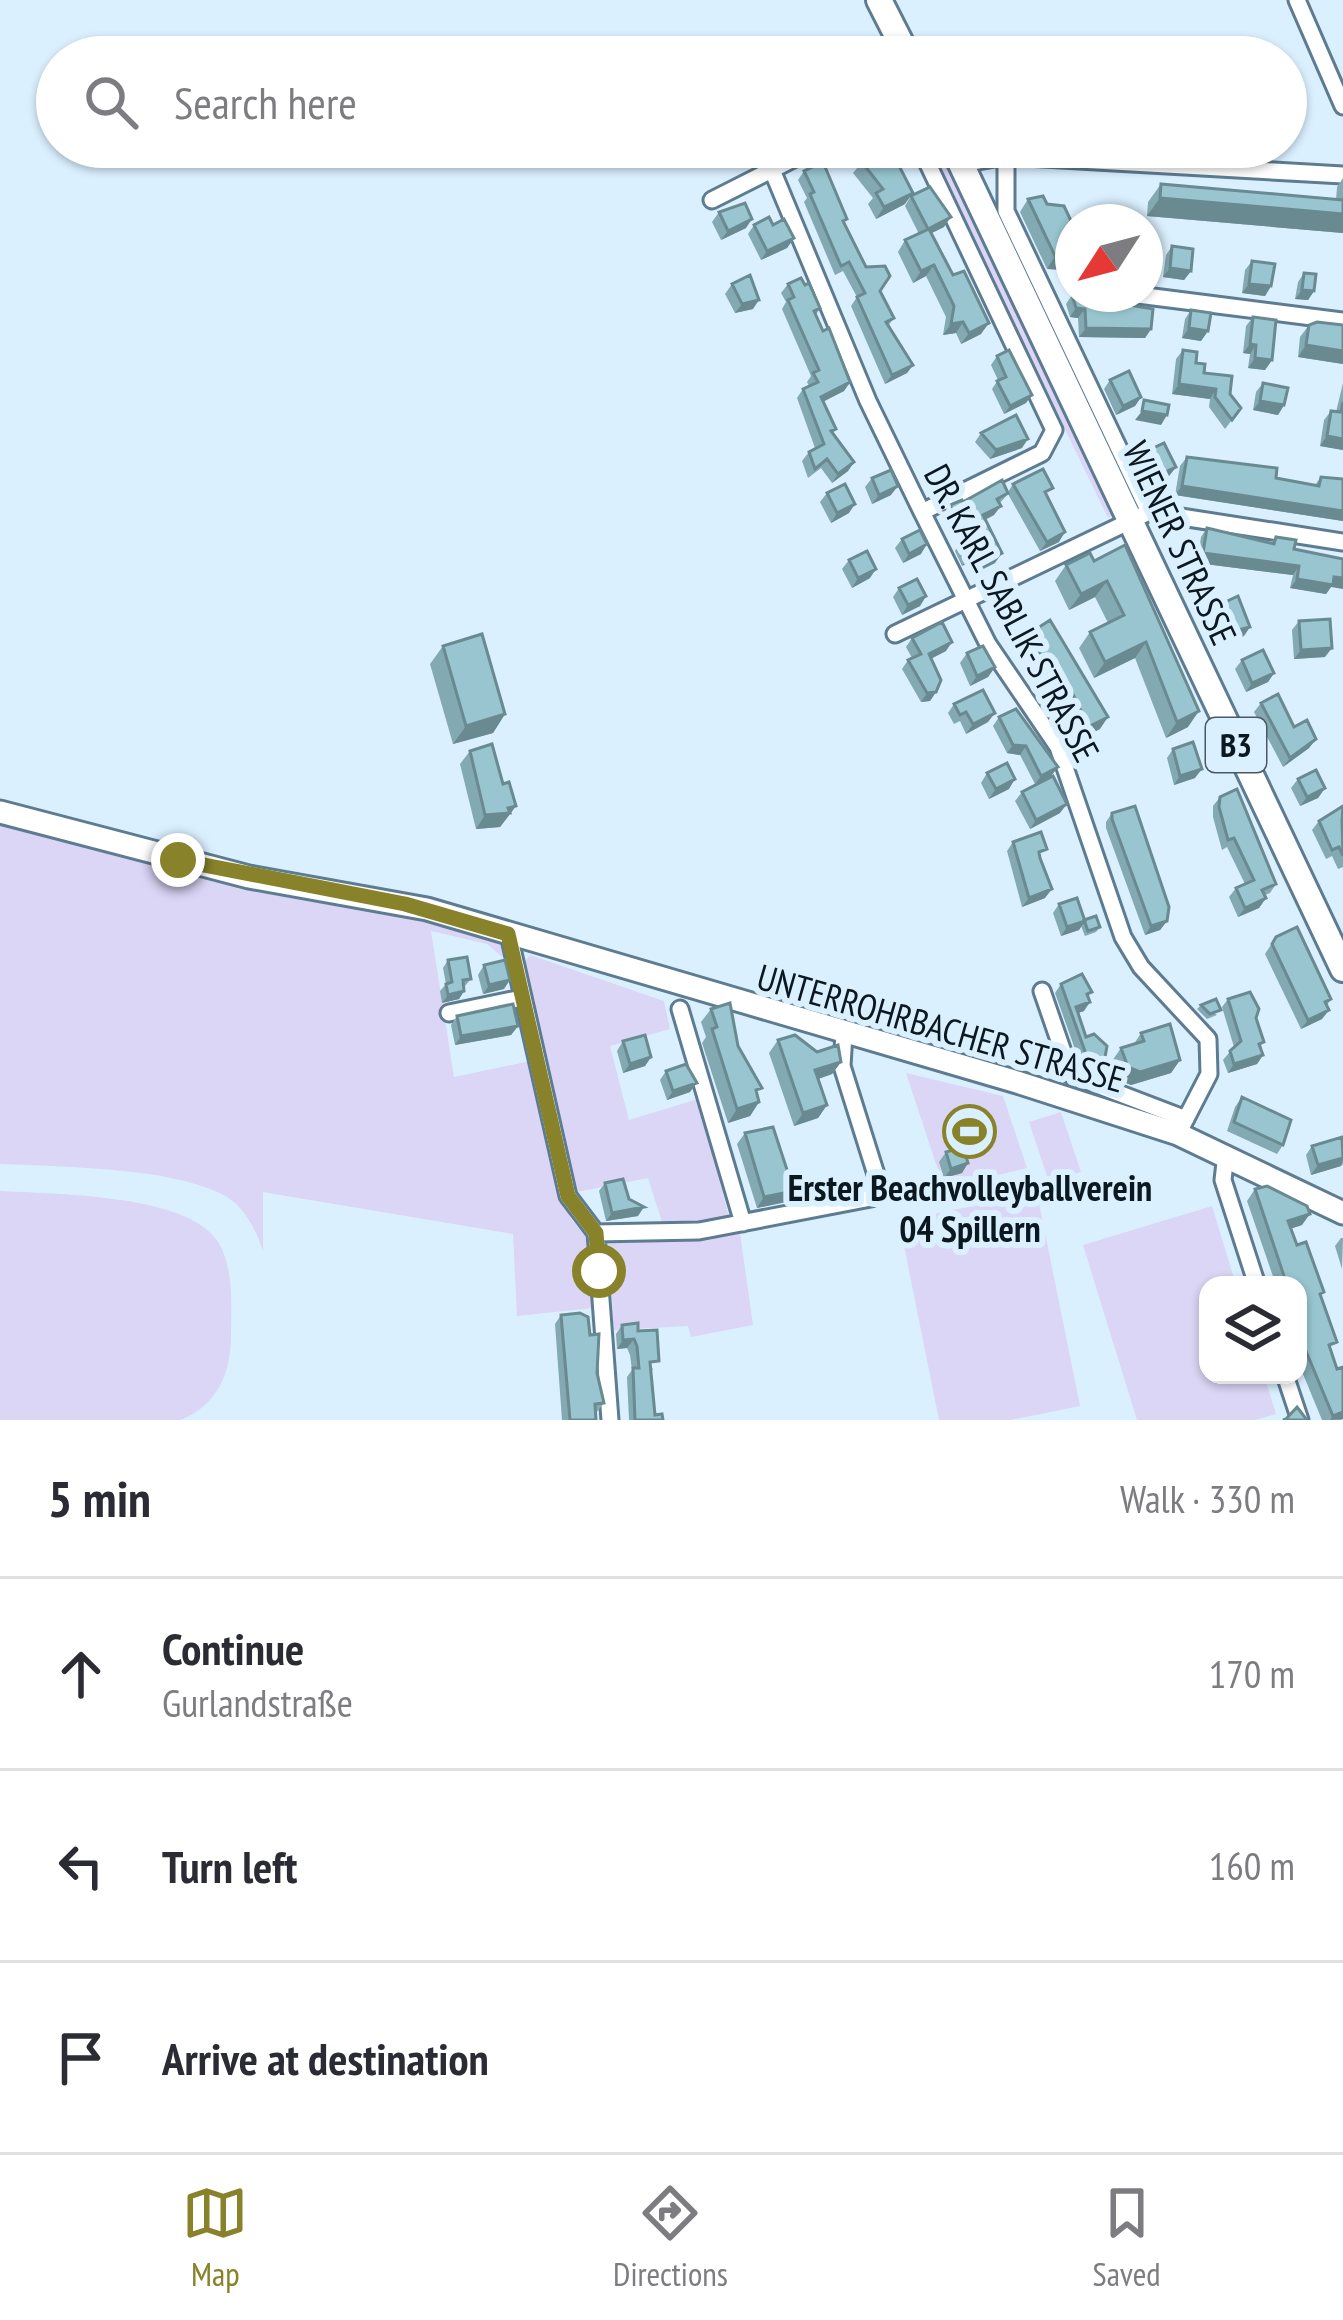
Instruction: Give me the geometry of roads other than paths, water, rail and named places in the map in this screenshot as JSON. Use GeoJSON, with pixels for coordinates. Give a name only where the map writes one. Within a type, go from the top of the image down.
{"type":"FeatureCollection","features":[{"type":"Feature","properties":{"kind":"main road"},"geometry":{"type":"LineString","coordinates":[[879,0],[897,36]]}},
{"type":"Feature","properties":{"kind":"main road","name":"WIENER STRASSE"},"geometry":{"type":"LineString","coordinates":[[964,168],[1139,517],[1343,969]]}},
{"type":"Feature","properties":{"kind":"main road","name":"UNTERROHRBACHER STRASSE"},"geometry":{"type":"LineString","coordinates":[[0,812],[107,844],[249,877],[405,904],[1182,1126],[1226,1154],[1343,1213]]}},
{"type":"Feature","properties":{"kind":"street"},"geometry":{"type":"LineString","coordinates":[[1298,0],[1343,106]]}},
{"type":"Feature","properties":{"kind":"street"},"geometry":{"type":"LineString","coordinates":[[712,200],[776,168]]}},
{"type":"Feature","properties":{"kind":"street"},"geometry":{"type":"LineString","coordinates":[[922,512],[1042,453],[1054,430],[930,168]]}},
{"type":"Feature","properties":{"kind":"street","name":"WIENER STRASSE"},"geometry":{"type":"LineString","coordinates":[[1006,168],[1006,211],[1139,517]]}},
{"type":"Feature","properties":{"kind":"street"},"geometry":{"type":"LineString","coordinates":[[1219,168],[1343,175]]}},
{"type":"Feature","properties":{"kind":"street","name":"DR. KARL SABLIK-STRASSE"},"geometry":{"type":"LineString","coordinates":[[772,170],[868,401],[922,512],[988,644],[1058,746],[1128,948],[1208,1039],[1209,1074],[1182,1126]]}},
{"type":"Feature","properties":{"kind":"street"},"geometry":{"type":"LineString","coordinates":[[1163,298],[1343,321]]}},
{"type":"Feature","properties":{"kind":"street"},"geometry":{"type":"LineString","coordinates":[[895,634],[1139,517],[1343,542]]}},
{"type":"Feature","properties":{"kind":"street"},"geometry":{"type":"LineString","coordinates":[[508,934],[568,1196],[596,1233],[610,1420]]}},
{"type":"Feature","properties":{"kind":"street"},"geometry":{"type":"LineString","coordinates":[[1042,991],[1071,1075],[1182,1126]]}},
{"type":"Feature","properties":{"kind":"street"},"geometry":{"type":"LineString","coordinates":[[449,1013],[522,998]]}},
{"type":"Feature","properties":{"kind":"street"},"geometry":{"type":"LineString","coordinates":[[680,1009],[743,1223]]}},
{"type":"Feature","properties":{"kind":"street"},"geometry":{"type":"LineString","coordinates":[[596,1233],[681,1232],[865,1201],[876,1194],[879,1184],[842,1066],[844,1033]]}},
{"type":"Feature","properties":{"kind":"street"},"geometry":{"type":"LineString","coordinates":[[1226,1154],[1223,1180],[1253,1276]]}},
{"type":"Feature","properties":{"kind":"street"},"geometry":{"type":"LineString","coordinates":[[1289,1384],[1300,1420]]}},
{"type":"Feature","properties":{"kind":"place","name":"Erster Beachvolleyballverein 04 Spillern"},"geometry":{"type":"Point","coordinates":[970,1132]}}]}
